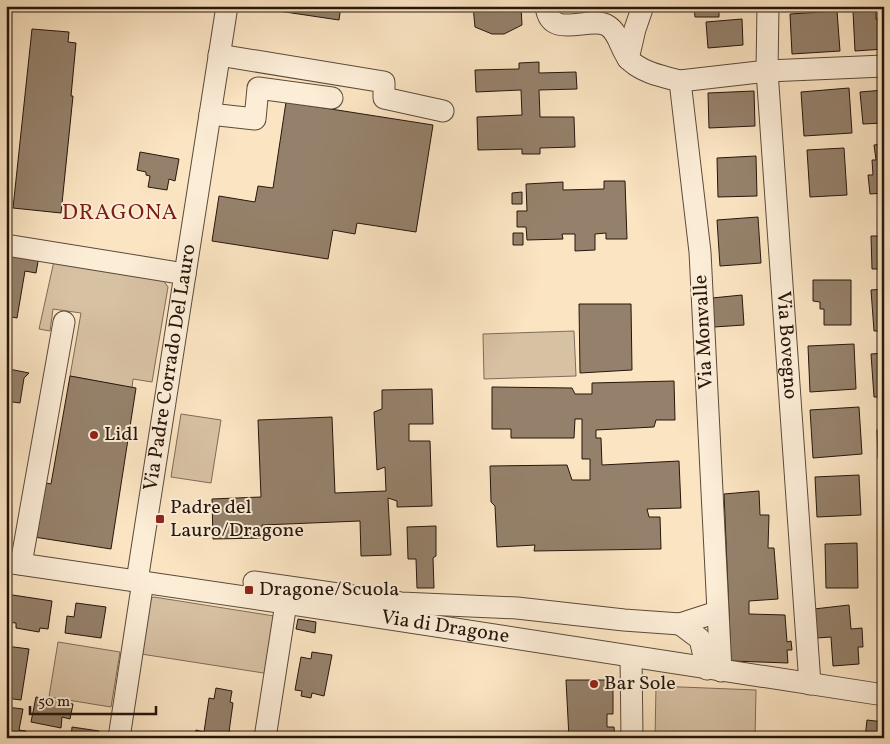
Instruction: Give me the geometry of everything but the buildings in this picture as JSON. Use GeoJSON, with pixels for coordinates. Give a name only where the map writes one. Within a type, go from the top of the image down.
{"type":"FeatureCollection","features":[{"type":"Feature","properties":{"kind":"street","name":"Via Padre Corrado Del Lauro"},"geometry":{"type":"LineString","coordinates":[[119,738],[185,274],[227,6]]}},
{"type":"Feature","properties":{"kind":"street"},"geometry":{"type":"LineString","coordinates":[[546,6],[547,14],[551,20],[566,26],[602,23],[608,26],[617,35],[628,59],[640,68],[680,81],[767,71],[884,66]]}},
{"type":"Feature","properties":{"kind":"street"},"geometry":{"type":"LineString","coordinates":[[628,59],[643,6]]}},
{"type":"Feature","properties":{"kind":"street","name":"Via Bovegno"},"geometry":{"type":"LineString","coordinates":[[768,6],[767,71],[810,684]]}},
{"type":"Feature","properties":{"kind":"street"},"geometry":{"type":"LineString","coordinates":[[219,55],[384,82],[384,98],[443,111]]}},
{"type":"Feature","properties":{"kind":"street","name":"Via Monvalle"},"geometry":{"type":"LineString","coordinates":[[680,81],[700,252],[717,612],[714,670]]}},
{"type":"Feature","properties":{"kind":"street"},"geometry":{"type":"LineString","coordinates":[[210,114],[255,119],[258,88],[332,98]]}},
{"type":"Feature","properties":{"kind":"street"},"geometry":{"type":"LineString","coordinates":[[6,244],[185,274]]}},
{"type":"Feature","properties":{"kind":"street"},"geometry":{"type":"LineString","coordinates":[[14,563],[64,322]]}},
{"type":"Feature","properties":{"kind":"street","name":"Via di Dragone"},"geometry":{"type":"LineString","coordinates":[[14,563],[286,602],[312,598],[501,636],[884,696]]}},
{"type":"Feature","properties":{"kind":"street"},"geometry":{"type":"LineString","coordinates":[[254,582],[312,598],[517,608],[680,624],[717,612]]}},
{"type":"Feature","properties":{"kind":"street"},"geometry":{"type":"LineString","coordinates":[[265,738],[286,602]]}},
{"type":"Feature","properties":{"kind":"street"},"geometry":{"type":"LineString","coordinates":[[501,636],[517,608]]}},
{"type":"Feature","properties":{"kind":"street"},"geometry":{"type":"LineString","coordinates":[[680,624],[700,639],[714,670]]}},
{"type":"Feature","properties":{"kind":"street"},"geometry":{"type":"LineString","coordinates":[[632,656],[632,738]]}},
{"type":"Feature","properties":{"kind":"shaded area"},"geometry":{"type":"Polygon","coordinates":[[[54,261],[163,280],[168,287],[152,382],[133,379],[132,388],[70,376],[81,313],[53,309],[50,331],[39,329],[54,261]]]}},
{"type":"Feature","properties":{"kind":"shaded area"},"geometry":{"type":"Polygon","coordinates":[[[574,331],[576,376],[484,379],[483,334],[574,331]]]}},
{"type":"Feature","properties":{"kind":"shaded area"},"geometry":{"type":"Polygon","coordinates":[[[181,414],[221,420],[211,483],[171,477],[181,414]]]}},
{"type":"Feature","properties":{"kind":"shaded area"},"geometry":{"type":"Polygon","coordinates":[[[154,597],[274,616],[270,674],[141,654],[149,599],[154,597]]]}},
{"type":"Feature","properties":{"kind":"shaded area"},"geometry":{"type":"Polygon","coordinates":[[[58,642],[120,652],[111,707],[49,697],[58,642]]]}},
{"type":"Feature","properties":{"kind":"shaded area"},"geometry":{"type":"Polygon","coordinates":[[[656,686],[756,690],[755,738],[655,738],[656,686]]]}},
{"type":"Feature","properties":{"kind":"place","name":"Lidl"},"geometry":{"type":"Point","coordinates":[94,435]}},
{"type":"Feature","properties":{"kind":"place","name":"Padre del Lauro/Dragone"},"geometry":{"type":"Point","coordinates":[160,519]}},
{"type":"Feature","properties":{"kind":"place","name":"Dragone/Scuola"},"geometry":{"type":"Point","coordinates":[249,590]}},
{"type":"Feature","properties":{"kind":"place","name":"Bar Sole"},"geometry":{"type":"Point","coordinates":[594,684]}},
{"type":"Feature","properties":{"kind":"district","name":"DRAGONA"},"geometry":{"type":"Point","coordinates":[120,213]}}]}
